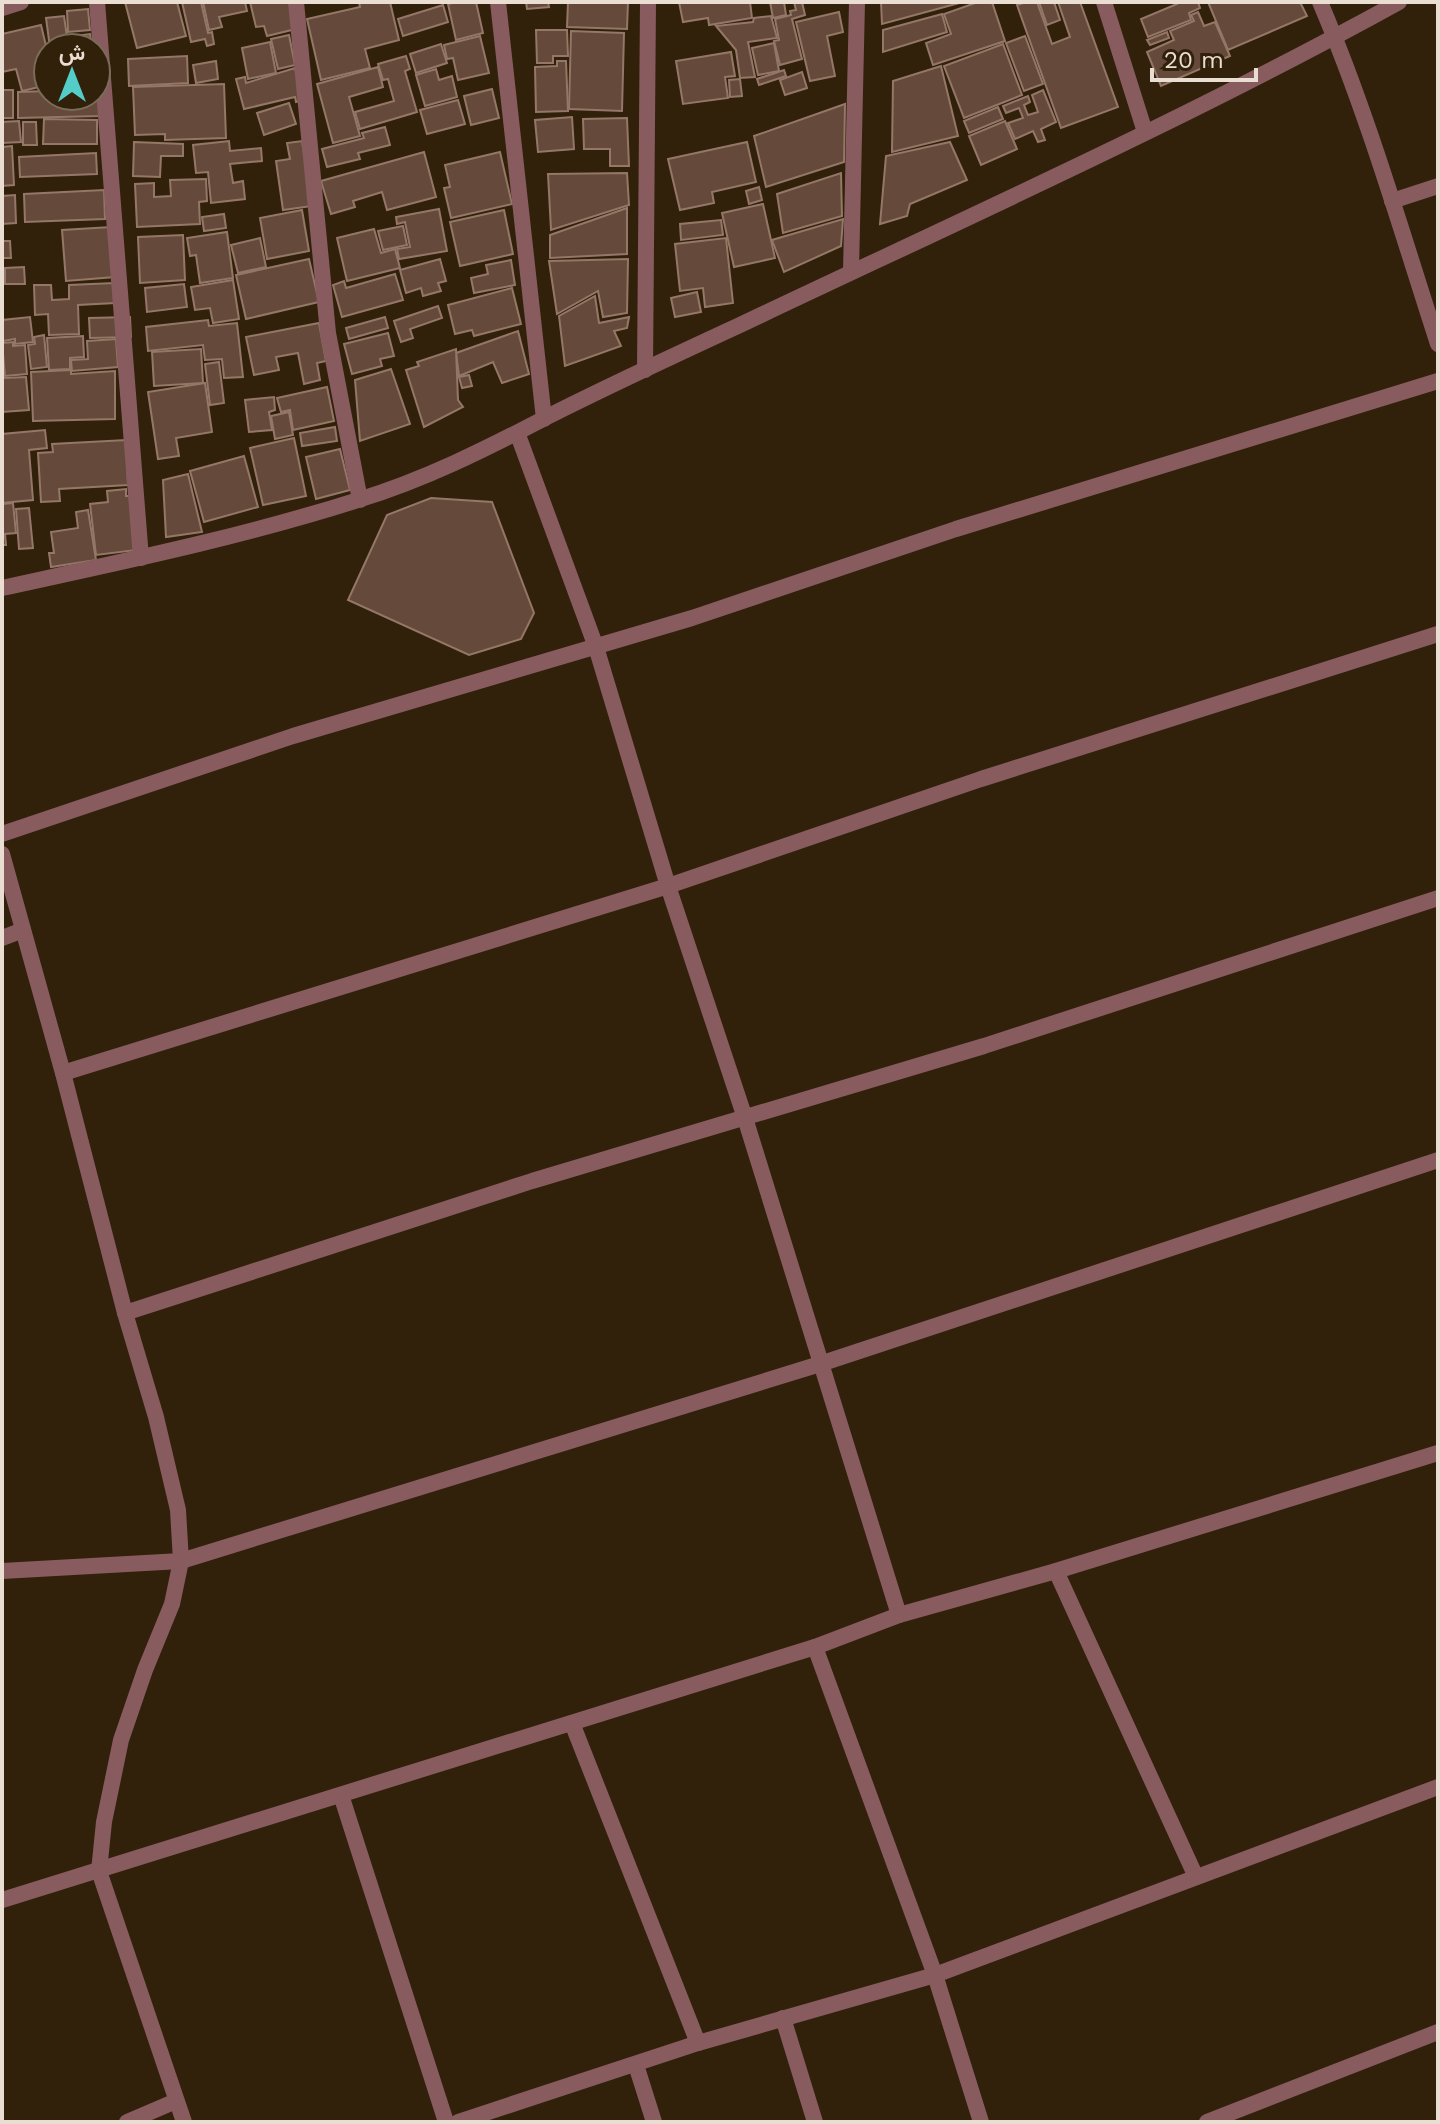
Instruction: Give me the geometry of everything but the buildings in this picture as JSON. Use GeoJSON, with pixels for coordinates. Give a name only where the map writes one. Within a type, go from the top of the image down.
{"type":"FeatureCollection","features":[{"type":"Feature","properties":{"kind":"street"},"geometry":{"type":"LineString","coordinates":[[2,8],[21,2]]}},
{"type":"Feature","properties":{"kind":"street"},"geometry":{"type":"LineString","coordinates":[[97,2],[141,558]]}},
{"type":"Feature","properties":{"kind":"street"},"geometry":{"type":"LineString","coordinates":[[296,2],[328,333],[360,500]]}},
{"type":"Feature","properties":{"kind":"street"},"geometry":{"type":"LineString","coordinates":[[498,2],[544,419]]}},
{"type":"Feature","properties":{"kind":"street"},"geometry":{"type":"LineString","coordinates":[[645,370],[648,2]]}},
{"type":"Feature","properties":{"kind":"street"},"geometry":{"type":"LineString","coordinates":[[851,271],[857,2]]}},
{"type":"Feature","properties":{"kind":"street"},"geometry":{"type":"LineString","coordinates":[[1104,2],[1145,132]]}},
{"type":"Feature","properties":{"kind":"street"},"geometry":{"type":"LineString","coordinates":[[1320,2],[1392,201],[1438,344]]}},
{"type":"Feature","properties":{"kind":"street"},"geometry":{"type":"LineString","coordinates":[[2,588],[141,558],[360,500],[438,470],[518,435],[645,370],[1145,132],[1399,2]]}},
{"type":"Feature","properties":{"kind":"street"},"geometry":{"type":"LineString","coordinates":[[1392,201],[1438,186]]}},
{"type":"Feature","properties":{"kind":"street"},"geometry":{"type":"LineString","coordinates":[[2,834],[293,736],[692,618],[971,524],[1438,381]]}},
{"type":"Feature","properties":{"kind":"street"},"geometry":{"type":"LineString","coordinates":[[518,435],[596,647],[668,886],[745,1118],[899,1615]]}},
{"type":"Feature","properties":{"kind":"street"},"geometry":{"type":"LineString","coordinates":[[63,1073],[668,886],[981,779],[1438,634]]}},
{"type":"Feature","properties":{"kind":"street"},"geometry":{"type":"LineString","coordinates":[[2,854],[125,1313],[156,1417],[178,1510],[181,1561],[172,1604],[121,1740],[104,1822],[99,1871],[184,2122]]}},
{"type":"Feature","properties":{"kind":"street"},"geometry":{"type":"LineString","coordinates":[[125,1313],[532,1181],[999,1041],[1438,898]]}},
{"type":"Feature","properties":{"kind":"street"},"geometry":{"type":"LineString","coordinates":[[2,938],[23,930]]}},
{"type":"Feature","properties":{"kind":"street"},"geometry":{"type":"LineString","coordinates":[[2,1571],[181,1561],[820,1364],[1438,1160]]}},
{"type":"Feature","properties":{"kind":"street"},"geometry":{"type":"LineString","coordinates":[[2,1900],[815,1647],[899,1615],[1056,1571],[1438,1453]]}},
{"type":"Feature","properties":{"kind":"street"},"geometry":{"type":"LineString","coordinates":[[1056,1571],[1196,1877]]}},
{"type":"Feature","properties":{"kind":"street"},"geometry":{"type":"LineString","coordinates":[[815,1647],[935,1975],[981,2122]]}},
{"type":"Feature","properties":{"kind":"street"},"geometry":{"type":"LineString","coordinates":[[572,1723],[698,2043]]}},
{"type":"Feature","properties":{"kind":"street"},"geometry":{"type":"LineString","coordinates":[[458,2122],[698,2043],[935,1975],[1438,1787]]}},
{"type":"Feature","properties":{"kind":"street"},"geometry":{"type":"LineString","coordinates":[[341,1795],[446,2122]]}},
{"type":"Feature","properties":{"kind":"street"},"geometry":{"type":"LineString","coordinates":[[783,2018],[815,2122]]}},
{"type":"Feature","properties":{"kind":"street"},"geometry":{"type":"LineString","coordinates":[[1207,2122],[1438,2032]]}},
{"type":"Feature","properties":{"kind":"street"},"geometry":{"type":"LineString","coordinates":[[636,2065],[654,2122]]}},
{"type":"Feature","properties":{"kind":"street"},"geometry":{"type":"LineString","coordinates":[[127,2122],[176,2101]]}}]}
